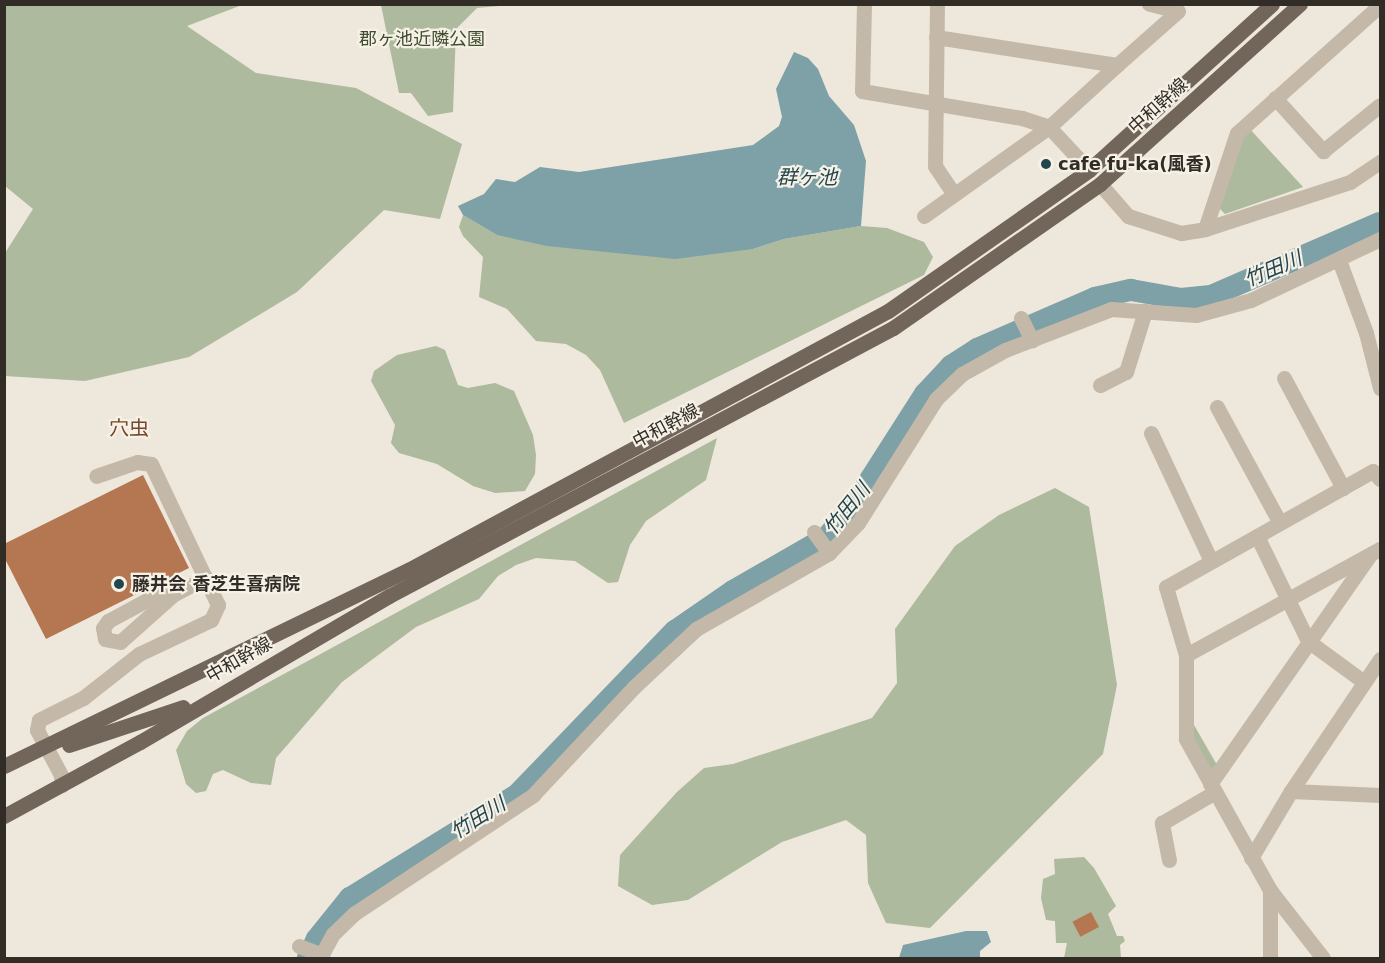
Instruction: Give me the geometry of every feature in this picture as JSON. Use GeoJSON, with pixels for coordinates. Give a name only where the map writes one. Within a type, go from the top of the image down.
{"type":"FeatureCollection","features":[{"type":"Feature","properties":{"kind":"main road","name":"中和幹線"},"geometry":{"type":"LineString","coordinates":[[4,766],[408,570],[888,311],[1089,170],[1272,4]]}},
{"type":"Feature","properties":{"kind":"main road","name":"中和幹線"},"geometry":{"type":"LineString","coordinates":[[4,816],[209,701],[389,596],[893,328],[1100,184],[1300,4]]}},
{"type":"Feature","properties":{"kind":"main road"},"geometry":{"type":"LineString","coordinates":[[46,747],[57,750],[209,701]]}},
{"type":"Feature","properties":{"kind":"street"},"geometry":{"type":"LineString","coordinates":[[864,4],[862,91],[1022,118],[1049,127],[1089,170]]}},
{"type":"Feature","properties":{"kind":"street"},"geometry":{"type":"LineString","coordinates":[[937,4],[935,166],[954,194]]}},
{"type":"Feature","properties":{"kind":"street"},"geometry":{"type":"LineString","coordinates":[[1149,4],[1182,8]]}},
{"type":"Feature","properties":{"kind":"street"},"geometry":{"type":"LineString","coordinates":[[1205,230],[1237,133],[1380,5]]}},
{"type":"Feature","properties":{"kind":"street"},"geometry":{"type":"LineString","coordinates":[[924,216],[1049,127],[1182,8]]}},
{"type":"Feature","properties":{"kind":"street"},"geometry":{"type":"LineString","coordinates":[[936,37],[1117,65]]}},
{"type":"Feature","properties":{"kind":"street"},"geometry":{"type":"LineString","coordinates":[[1275,98],[1323,151],[1380,105]]}},
{"type":"Feature","properties":{"kind":"street"},"geometry":{"type":"LineString","coordinates":[[1100,184],[1128,216],[1181,233],[1205,230],[1350,182],[1380,162]]}},
{"type":"Feature","properties":{"kind":"street"},"geometry":{"type":"LineString","coordinates":[[299,946],[321,957],[333,934],[355,913],[533,795],[634,687],[696,629],[829,553],[858,523],[946,387],[982,362],[1111,309],[1196,315],[1251,300],[1380,239]]}},
{"type":"Feature","properties":{"kind":"street"},"geometry":{"type":"LineString","coordinates":[[1338,260],[1366,333],[1380,388]]}},
{"type":"Feature","properties":{"kind":"street"},"geometry":{"type":"LineString","coordinates":[[1100,385],[1126,372],[1145,311]]}},
{"type":"Feature","properties":{"kind":"street"},"geometry":{"type":"LineString","coordinates":[[1021,318],[1032,341]]}},
{"type":"Feature","properties":{"kind":"street"},"geometry":{"type":"LineString","coordinates":[[1284,378],[1343,488]]}},
{"type":"Feature","properties":{"kind":"street"},"geometry":{"type":"LineString","coordinates":[[1217,407],[1280,523]]}},
{"type":"Feature","properties":{"kind":"street"},"geometry":{"type":"LineString","coordinates":[[1151,433],[1211,561]]}},
{"type":"Feature","properties":{"kind":"street"},"geometry":{"type":"LineString","coordinates":[[62,785],[61,775],[38,730],[39,720],[83,698],[138,654],[216,614],[217,599],[152,464],[137,462],[96,476]]}},
{"type":"Feature","properties":{"kind":"street"},"geometry":{"type":"LineString","coordinates":[[1323,958],[1270,890],[1186,739],[1186,655],[1166,587],[1373,471],[1380,479]]}},
{"type":"Feature","properties":{"kind":"street"},"geometry":{"type":"LineString","coordinates":[[814,532],[829,553]]}},
{"type":"Feature","properties":{"kind":"street"},"geometry":{"type":"LineString","coordinates":[[1257,536],[1308,641],[1364,682]]}},
{"type":"Feature","properties":{"kind":"street"},"geometry":{"type":"LineString","coordinates":[[1186,655],[1375,552]]}},
{"type":"Feature","properties":{"kind":"street"},"geometry":{"type":"LineString","coordinates":[[1169,860],[1161,823],[1213,788],[1308,641],[1375,552]]}},
{"type":"Feature","properties":{"kind":"street"},"geometry":{"type":"LineString","coordinates":[[174,594],[206,578]]}},
{"type":"Feature","properties":{"kind":"street"},"geometry":{"type":"LineString","coordinates":[[1251,858],[1291,791],[1380,659]]}},
{"type":"Feature","properties":{"kind":"street"},"geometry":{"type":"LineString","coordinates":[[1291,791],[1380,795]]}},
{"type":"Feature","properties":{"kind":"street"},"geometry":{"type":"LineString","coordinates":[[1270,890],[1270,958]]}},
{"type":"Feature","properties":{"kind":"green space"},"geometry":{"type":"Polygon","coordinates":[[[5,4],[242,5],[187,26],[256,73],[356,88],[462,144],[440,219],[384,210],[297,292],[189,357],[85,381],[5,376],[5,253],[33,209],[5,186],[5,4]]]}},
{"type":"Feature","properties":{"kind":"green space","name":"郡ヶ池近隣公園"},"geometry":{"type":"Polygon","coordinates":[[[381,5],[510,5],[477,8],[456,29],[453,112],[428,116],[411,93],[399,93],[381,5]]]}},
{"type":"Feature","properties":{"kind":"green space"},"geometry":{"type":"Polygon","coordinates":[[[1249,128],[1303,187],[1225,214],[1217,206],[1239,136],[1249,128]]]}},
{"type":"Feature","properties":{"kind":"green space"},"geometry":{"type":"Polygon","coordinates":[[[463,215],[497,235],[753,249],[784,239],[861,226],[887,228],[924,242],[933,257],[924,275],[624,423],[600,370],[586,355],[566,344],[536,341],[507,309],[479,297],[483,257],[463,236],[459,227],[463,215]]]}},
{"type":"Feature","properties":{"kind":"green space"},"geometry":{"type":"Polygon","coordinates":[[[436,346],[445,350],[458,385],[468,388],[495,383],[514,391],[533,435],[536,455],[535,474],[525,491],[495,493],[473,486],[437,464],[399,453],[391,443],[395,425],[371,381],[374,371],[397,355],[436,346]]]}},
{"type":"Feature","properties":{"kind":"green space"},"geometry":{"type":"Polygon","coordinates":[[[717,438],[706,480],[646,521],[630,545],[618,582],[608,583],[575,561],[536,558],[516,565],[498,576],[479,599],[416,627],[342,682],[276,758],[271,785],[251,783],[223,770],[213,774],[206,791],[196,793],[186,784],[176,750],[187,731],[203,718],[717,438]]]}},
{"type":"Feature","properties":{"kind":"green space"},"geometry":{"type":"Polygon","coordinates":[[[1055,488],[1089,507],[1117,685],[1103,754],[930,928],[886,923],[868,883],[866,835],[846,820],[782,842],[688,900],[652,905],[618,886],[620,855],[677,792],[704,768],[733,764],[872,718],[897,683],[895,629],[955,546],[999,515],[1055,488]]]}},
{"type":"Feature","properties":{"kind":"green space"},"geometry":{"type":"Polygon","coordinates":[[[1194,725],[1217,765],[1208,772],[1186,739],[1194,725]]]}},
{"type":"Feature","properties":{"kind":"green space"},"geometry":{"type":"Polygon","coordinates":[[[1084,857],[1094,868],[1116,906],[1108,914],[1117,936],[1123,936],[1125,941],[1120,945],[1121,958],[1064,958],[1067,943],[1056,943],[1055,921],[1046,920],[1041,898],[1043,879],[1055,874],[1054,859],[1084,857]]]}},
{"type":"Feature","properties":{"kind":"water","name":"群ヶ池"},"geometry":{"type":"Polygon","coordinates":[[[794,52],[808,58],[818,69],[829,96],[854,125],[866,161],[861,226],[784,239],[753,249],[675,259],[547,246],[497,235],[463,215],[458,206],[484,194],[496,179],[515,182],[540,167],[579,172],[753,145],[779,126],[782,117],[776,89],[794,52]]]}},
{"type":"Feature","properties":{"kind":"water"},"geometry":{"type":"Polygon","coordinates":[[[966,931],[987,931],[991,942],[980,951],[980,958],[899,958],[903,945],[966,931]]]}},
{"type":"Feature","properties":{"kind":"building"},"geometry":{"type":"Polygon","coordinates":[[[143,475],[189,568],[46,639],[4,557],[4,544],[143,475]]]}},
{"type":"Feature","properties":{"kind":"building"},"geometry":{"type":"Polygon","coordinates":[[[1091,912],[1099,927],[1080,937],[1072,922],[1091,912]]]}},
{"type":"Feature","properties":{"kind":"waterway","name":"竹田川"},"geometry":{"type":"LineString","coordinates":[[308,958],[317,939],[350,898],[517,795],[675,631],[733,591],[827,537],[854,505],[925,394],[951,366],[977,349],[1095,298],[1131,290],[1181,299],[1211,296],[1380,223]]}},
{"type":"Feature","properties":{"kind":"place","name":"cafe fu-ka(風香)"},"geometry":{"type":"Point","coordinates":[1046,164]}},
{"type":"Feature","properties":{"kind":"place","name":"藤井会 香芝生喜病院"},"geometry":{"type":"Point","coordinates":[119,584]}},
{"type":"Feature","properties":{"kind":"district","name":"穴虫"},"geometry":{"type":"Point","coordinates":[129,428]}}]}
